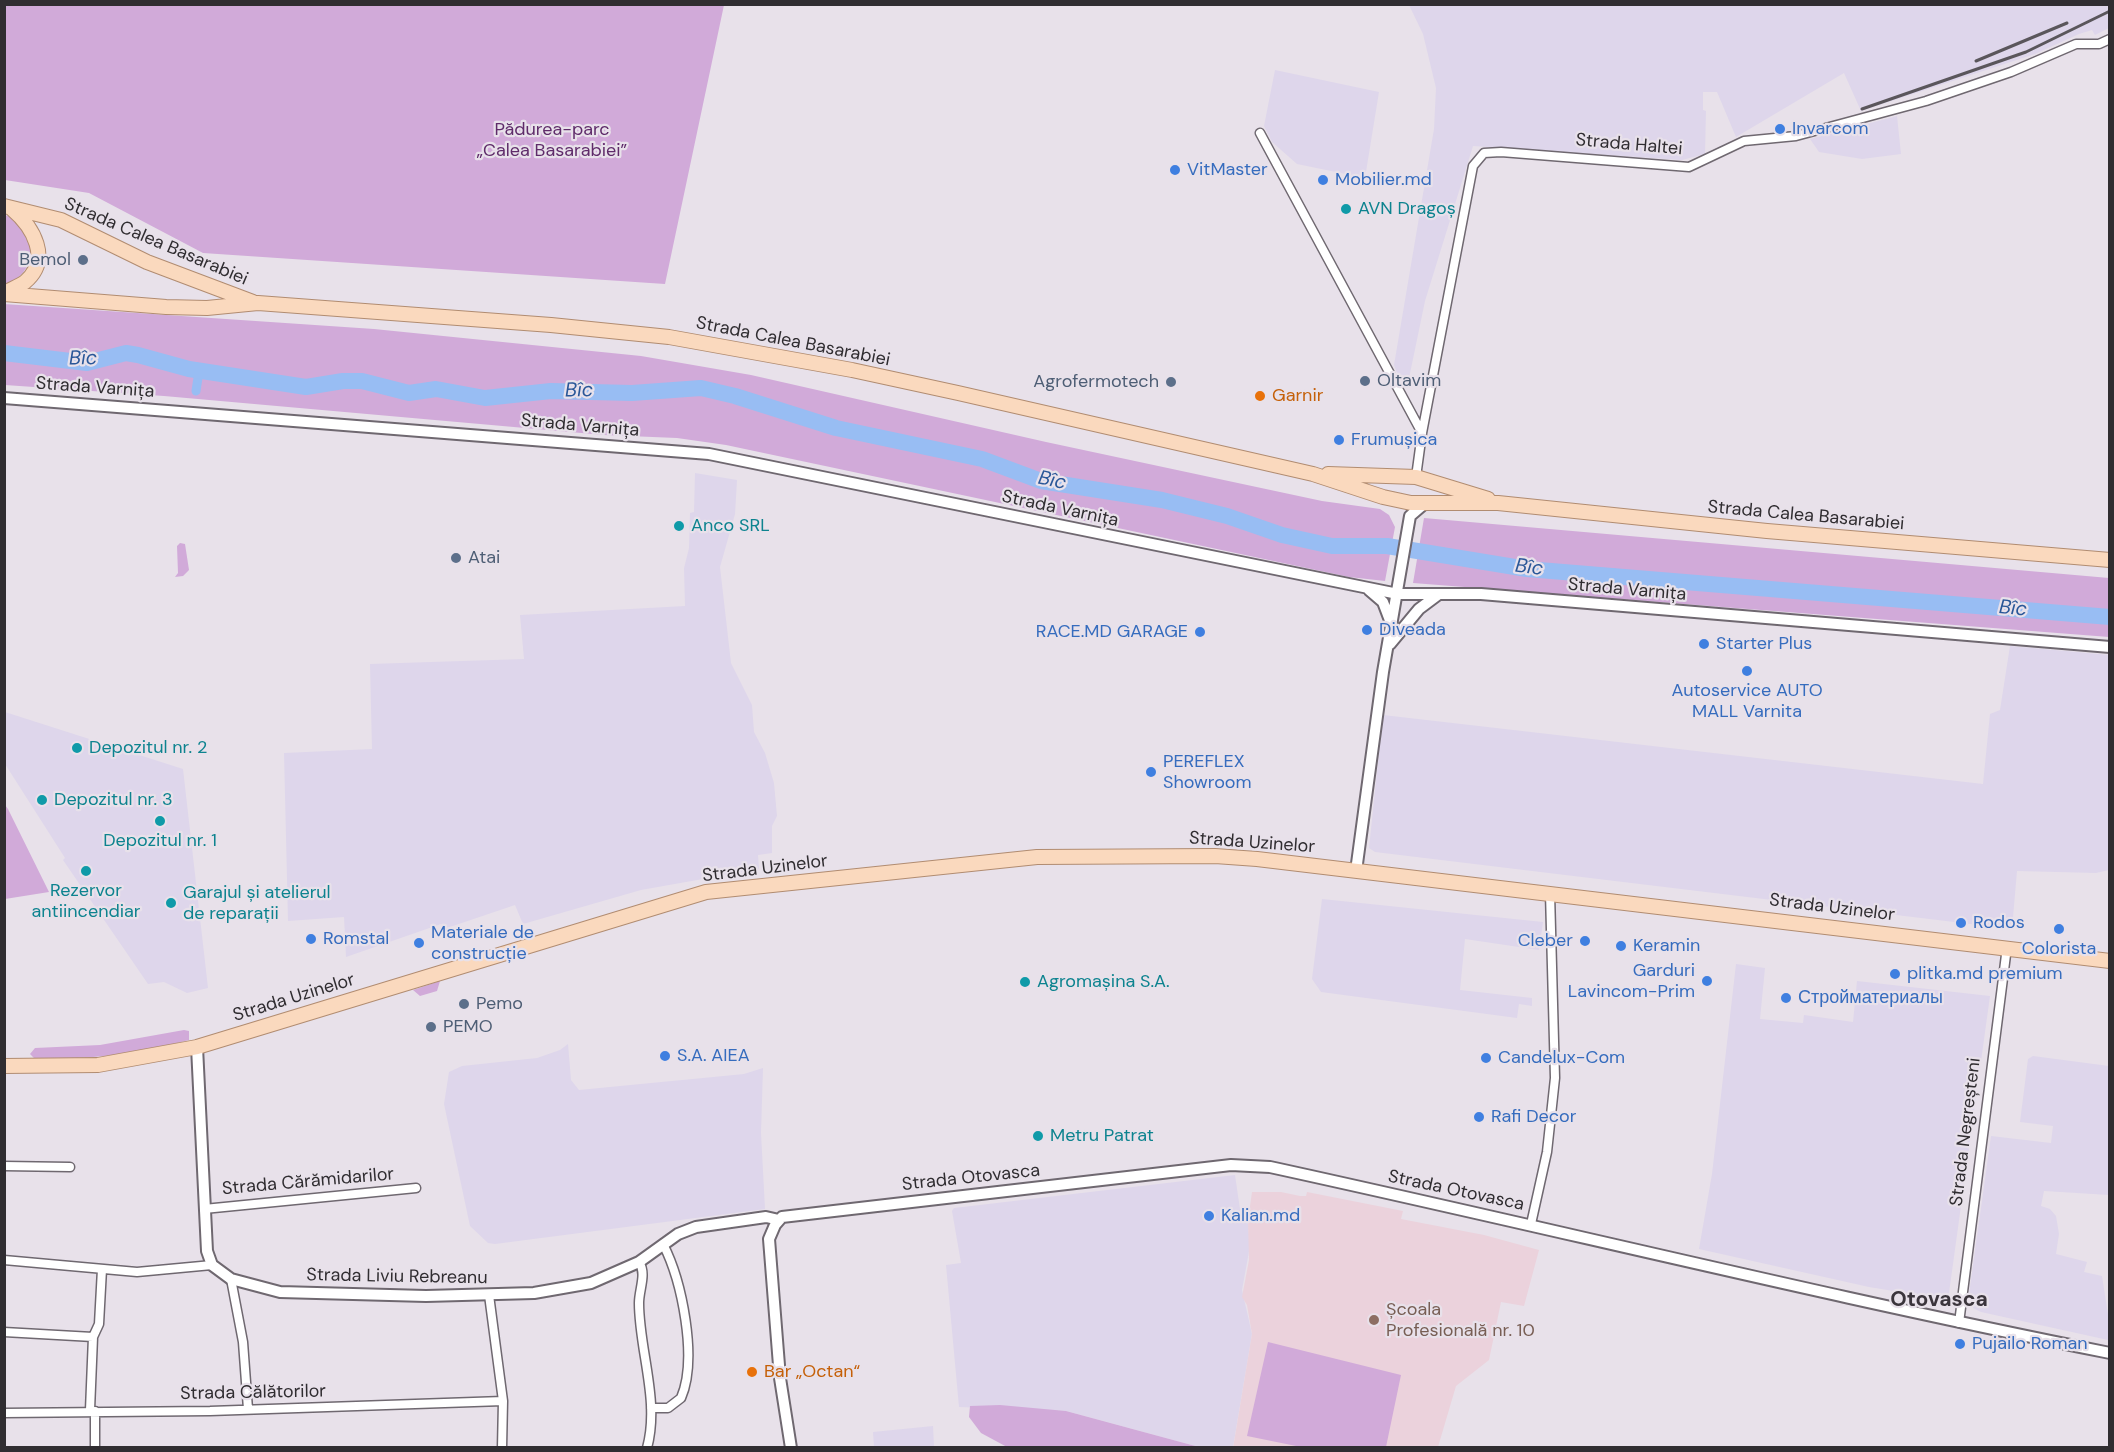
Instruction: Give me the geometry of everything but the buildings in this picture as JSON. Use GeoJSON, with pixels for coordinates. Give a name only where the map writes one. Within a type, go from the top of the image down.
{"type":"FeatureCollection","features":[{"type":"Feature","properties":{"kind":"main road"},"geometry":{"type":"LineString","coordinates":[[4,293],[26,281],[35,266],[39,253],[37,242],[27,222],[6,206]]}},
{"type":"Feature","properties":{"kind":"main road","name":"Strada Calea Basarabiei"},"geometry":{"type":"LineString","coordinates":[[6,206],[61,220],[147,262],[258,303]]}},
{"type":"Feature","properties":{"kind":"main road","name":"Strada Calea Basarabiei"},"geometry":{"type":"LineString","coordinates":[[4,293],[166,307],[207,308],[258,303],[551,325],[727,346],[862,372],[1313,474],[1400,500],[1424,504],[1498,503],[1767,531],[2109,560]]}},
{"type":"Feature","properties":{"kind":"main road","name":"Strada Calea Basarabiei"},"geometry":{"type":"LineString","coordinates":[[1313,474],[1416,478],[1498,503]]}},
{"type":"Feature","properties":{"kind":"main road"},"geometry":{"type":"LineString","coordinates":[[1400,500],[1399,489],[1416,478],[1428,493],[1424,504]]}},
{"type":"Feature","properties":{"kind":"main road","name":"Strada Uzinelor"},"geometry":{"type":"LineString","coordinates":[[4,1066],[98,1065],[197,1047],[706,892],[1037,857],[1215,855],[2007,946],[2109,961]]}},
{"type":"Feature","properties":{"kind":"street","name":"Strada Haltei"},"geometry":{"type":"LineString","coordinates":[[1416,478],[1422,433],[1473,166],[1484,153],[1501,152],[1689,167],[1744,141],[1796,136],[1926,101],[2011,72],[2076,44],[2099,44],[2109,39]]}},
{"type":"Feature","properties":{"kind":"street"},"geometry":{"type":"LineString","coordinates":[[1260,133],[1422,433]]}},
{"type":"Feature","properties":{"kind":"street","name":"Strada Varnița"},"geometry":{"type":"LineString","coordinates":[[4,398],[709,454],[1369,590],[1398,594],[1481,594],[2109,647]]}},
{"type":"Feature","properties":{"kind":"street"},"geometry":{"type":"LineString","coordinates":[[1400,500],[1410,520]]}},
{"type":"Feature","properties":{"kind":"street"},"geometry":{"type":"LineString","coordinates":[[1356,871],[1388,647],[1410,520],[1424,504]]}},
{"type":"Feature","properties":{"kind":"street"},"geometry":{"type":"LineString","coordinates":[[1369,590],[1383,602],[1392,624]]}},
{"type":"Feature","properties":{"kind":"street"},"geometry":{"type":"LineString","coordinates":[[1388,647],[1410,619],[1439,594]]}},
{"type":"Feature","properties":{"kind":"street"},"geometry":{"type":"LineString","coordinates":[[1531,1224],[1547,1152],[1555,1078],[1550,893]]}},
{"type":"Feature","properties":{"kind":"street","name":"Strada Negreșteni"},"geometry":{"type":"LineString","coordinates":[[1959,1323],[2007,946]]}},
{"type":"Feature","properties":{"kind":"street"},"geometry":{"type":"LineString","coordinates":[[4,1260],[137,1272],[212,1265],[207,1251],[204,1209],[197,1047]]}},
{"type":"Feature","properties":{"kind":"street","name":"Strada Otovasca"},"geometry":{"type":"LineString","coordinates":[[782,1218],[1250,1164],[1531,1224],[1848,1300],[2109,1353]]}},
{"type":"Feature","properties":{"kind":"street"},"geometry":{"type":"LineString","coordinates":[[4,1166],[70,1167]]}},
{"type":"Feature","properties":{"kind":"street","name":"Strada Cărămidarilor"},"geometry":{"type":"LineString","coordinates":[[204,1209],[416,1188]]}},
{"type":"Feature","properties":{"kind":"street","name":"Strada Liviu Rebreanu"},"geometry":{"type":"LineString","coordinates":[[212,1265],[231,1279],[280,1292],[426,1296],[563,1290],[591,1283],[639,1262],[678,1234],[696,1227],[766,1217],[782,1218]]}},
{"type":"Feature","properties":{"kind":"street"},"geometry":{"type":"LineString","coordinates":[[782,1218],[769,1239],[780,1378],[791,1448]]}},
{"type":"Feature","properties":{"kind":"street"},"geometry":{"type":"LineString","coordinates":[[651,1408],[668,1408],[681,1398],[688,1365],[686,1333],[678,1286],[663,1244]]}},
{"type":"Feature","properties":{"kind":"street"},"geometry":{"type":"LineString","coordinates":[[639,1262],[643,1269],[640,1317],[651,1408],[647,1448]]}},
{"type":"Feature","properties":{"kind":"street"},"geometry":{"type":"LineString","coordinates":[[95,1448],[92,1411],[93,1337],[99,1324],[102,1269]]}},
{"type":"Feature","properties":{"kind":"street"},"geometry":{"type":"LineString","coordinates":[[231,1279],[243,1342],[248,1409]]}},
{"type":"Feature","properties":{"kind":"street"},"geometry":{"type":"LineString","coordinates":[[489,1295],[503,1401],[502,1448]]}},
{"type":"Feature","properties":{"kind":"street"},"geometry":{"type":"LineString","coordinates":[[4,1332],[93,1337]]}},
{"type":"Feature","properties":{"kind":"street","name":"Strada Călătorilor"},"geometry":{"type":"LineString","coordinates":[[4,1413],[248,1409],[503,1401]]}},
{"type":"Feature","properties":{"kind":"shaded area"},"geometry":{"type":"Polygon","coordinates":[[[1409,5],[2109,5],[2109,28],[2095,35],[2092,30],[2079,34],[2035,54],[1861,111],[1844,73],[1736,137],[1717,92],[1703,92],[1703,110],[1706,111],[1705,154],[1682,160],[1473,146],[1425,301],[1408,383],[1399,378],[1394,365],[1434,129],[1436,88],[1423,34],[1409,5]]]}},
{"type":"Feature","properties":{"kind":"shaded area"},"geometry":{"type":"Polygon","coordinates":[[[1275,70],[1379,92],[1365,178],[1297,164],[1272,142],[1264,126],[1275,70]]]}},
{"type":"Feature","properties":{"kind":"shaded area"},"geometry":{"type":"Polygon","coordinates":[[[1897,116],[1901,154],[1862,159],[1819,152],[1810,139],[1897,116]]]}},
{"type":"Feature","properties":{"kind":"shaded area"},"geometry":{"type":"Polygon","coordinates":[[[695,473],[737,480],[735,514],[720,567],[731,663],[752,705],[754,732],[765,753],[774,783],[777,816],[772,826],[772,853],[758,855],[759,869],[641,890],[523,924],[515,905],[444,929],[441,924],[346,957],[344,917],[288,921],[284,753],[372,749],[370,664],[524,659],[520,615],[685,606],[684,568],[689,548],[690,513],[694,512],[695,473]]]}},
{"type":"Feature","properties":{"kind":"shaded area"},"geometry":{"type":"Polygon","coordinates":[[[2010,646],[2110,655],[2109,870],[2096,873],[2017,871],[2012,929],[1375,852],[1369,848],[1383,715],[1983,784],[1990,714],[2000,710],[2010,646]]]}},
{"type":"Feature","properties":{"kind":"shaded area"},"geometry":{"type":"Polygon","coordinates":[[[5,712],[183,769],[208,988],[187,993],[164,982],[148,984],[63,860],[65,858],[5,764],[5,712]]]}},
{"type":"Feature","properties":{"kind":"shaded area"},"geometry":{"type":"Polygon","coordinates":[[[1322,899],[1543,922],[1539,950],[1465,939],[1460,990],[1532,998],[1532,1006],[1519,1004],[1517,1018],[1321,992],[1312,979],[1322,899]]]}},
{"type":"Feature","properties":{"kind":"shaded area"},"geometry":{"type":"Polygon","coordinates":[[[1736,964],[1765,968],[1760,1019],[1803,1023],[1804,1015],[1853,1022],[1857,981],[1990,996],[1948,1300],[1869,1287],[1699,1249],[1712,1174],[1736,964]]]}},
{"type":"Feature","properties":{"kind":"shaded area"},"geometry":{"type":"Polygon","coordinates":[[[568,1044],[571,1080],[579,1090],[744,1074],[763,1068],[761,1133],[765,1209],[495,1244],[488,1243],[470,1226],[444,1104],[449,1072],[462,1066],[537,1058],[560,1050],[568,1044]]]}},
{"type":"Feature","properties":{"kind":"shaded area"},"geometry":{"type":"Polygon","coordinates":[[[2033,1056],[2109,1066],[2109,1195],[2044,1191],[2041,1206],[2050,1209],[2056,1216],[2059,1234],[2056,1254],[2087,1262],[2084,1272],[2102,1276],[2109,1321],[2108,1340],[1981,1312],[1973,1308],[1969,1294],[1991,1136],[2051,1143],[2053,1126],[2020,1122],[2028,1059],[2033,1056]]]}},
{"type":"Feature","properties":{"kind":"shaded area"},"geometry":{"type":"Polygon","coordinates":[[[1235,1175],[1242,1223],[1248,1223],[1250,1246],[1242,1290],[1252,1334],[1233,1447],[1199,1447],[1066,1411],[959,1407],[946,1265],[961,1263],[952,1211],[954,1208],[1235,1175]]]}},
{"type":"Feature","properties":{"kind":"shaded area","name":"Școala Profesională nr. 10"},"geometry":{"type":"Polygon","coordinates":[[[1252,1192],[1281,1192],[1306,1196],[1307,1192],[1403,1211],[1401,1219],[1484,1235],[1539,1250],[1524,1306],[1501,1302],[1489,1360],[1456,1386],[1438,1447],[1233,1448],[1252,1334],[1247,1305],[1242,1297],[1249,1260],[1248,1221],[1252,1192]]]}},
{"type":"Feature","properties":{"kind":"shaded area"},"geometry":{"type":"Polygon","coordinates":[[[933,1426],[934,1447],[874,1447],[873,1432],[933,1426]]]}},
{"type":"Feature","properties":{"kind":"green space","name":"Pădurea-parc „Calea Basarabiei”"},"geometry":{"type":"Polygon","coordinates":[[[5,4],[724,5],[665,284],[203,253],[89,193],[5,180],[5,4]]]}},
{"type":"Feature","properties":{"kind":"green space"},"geometry":{"type":"Polygon","coordinates":[[[5,215],[18,221],[26,229],[31,239],[32,249],[25,270],[5,286],[5,215]]]}},
{"type":"Feature","properties":{"kind":"green space"},"geometry":{"type":"Polygon","coordinates":[[[4,304],[374,329],[641,356],[751,375],[1046,442],[1322,501],[1380,509],[1389,515],[1395,527],[1385,581],[1349,577],[726,445],[677,438],[604,435],[164,396],[5,385],[4,304]]]}},
{"type":"Feature","properties":{"kind":"green space"},"geometry":{"type":"Polygon","coordinates":[[[1424,518],[2109,578],[2109,637],[1413,583],[1424,518]]]}},
{"type":"Feature","properties":{"kind":"green space"},"geometry":{"type":"Polygon","coordinates":[[[180,543],[185,544],[189,570],[183,576],[175,577],[178,573],[177,546],[180,543]]]}},
{"type":"Feature","properties":{"kind":"green space"},"geometry":{"type":"Polygon","coordinates":[[[5,805],[8,809],[49,892],[5,899],[5,805]]]}},
{"type":"Feature","properties":{"kind":"green space"},"geometry":{"type":"Polygon","coordinates":[[[440,981],[437,991],[420,996],[413,990],[440,981]]]}},
{"type":"Feature","properties":{"kind":"green space"},"geometry":{"type":"Polygon","coordinates":[[[189,1031],[189,1040],[132,1053],[54,1059],[35,1059],[30,1054],[35,1048],[100,1045],[189,1031]]]}},
{"type":"Feature","properties":{"kind":"green space"},"geometry":{"type":"Polygon","coordinates":[[[1268,1342],[1401,1375],[1386,1447],[1301,1447],[1247,1436],[1268,1342]]]}},
{"type":"Feature","properties":{"kind":"green space"},"geometry":{"type":"Polygon","coordinates":[[[1000,1405],[1066,1411],[1199,1447],[1007,1447],[981,1433],[969,1417],[970,1406],[1000,1405]]]}},
{"type":"Feature","properties":{"kind":"waterway","name":"Bîc"},"geometry":{"type":"LineString","coordinates":[[4,353],[87,363],[126,353],[189,369],[306,387],[343,381],[362,381],[409,393],[436,389],[485,398],[551,391],[632,393],[701,388],[735,396],[836,428],[982,459],[1041,481],[1162,500],[1227,516],[1282,535],[1332,546],[1387,546],[1527,569],[2110,617]]}},
{"type":"Feature","properties":{"kind":"waterway"},"geometry":{"type":"LineString","coordinates":[[196,391],[199,371]]}},
{"type":"Feature","properties":{"kind":"railway"},"geometry":{"type":"LineString","coordinates":[[1862,109],[2026,52],[2110,11]]}},
{"type":"Feature","properties":{"kind":"railway"},"geometry":{"type":"LineString","coordinates":[[1976,61],[2067,23]]}},
{"type":"Feature","properties":{"kind":"place","name":"Invarcom"},"geometry":{"type":"Point","coordinates":[1780,129]}},
{"type":"Feature","properties":{"kind":"place","name":"VitMaster"},"geometry":{"type":"Point","coordinates":[1175,170]}},
{"type":"Feature","properties":{"kind":"place","name":"Mobilier.md"},"geometry":{"type":"Point","coordinates":[1323,180]}},
{"type":"Feature","properties":{"kind":"place","name":"AVN Dragoș"},"geometry":{"type":"Point","coordinates":[1346,209]}},
{"type":"Feature","properties":{"kind":"place","name":"Bemol"},"geometry":{"type":"Point","coordinates":[83,260]}},
{"type":"Feature","properties":{"kind":"place","name":"Oltavim"},"geometry":{"type":"Point","coordinates":[1365,381]}},
{"type":"Feature","properties":{"kind":"place","name":"Agrofermotech"},"geometry":{"type":"Point","coordinates":[1171,382]}},
{"type":"Feature","properties":{"kind":"place","name":"Garnir"},"geometry":{"type":"Point","coordinates":[1260,396]}},
{"type":"Feature","properties":{"kind":"place","name":"Frumușica"},"geometry":{"type":"Point","coordinates":[1339,440]}},
{"type":"Feature","properties":{"kind":"place","name":"Anco SRL"},"geometry":{"type":"Point","coordinates":[679,526]}},
{"type":"Feature","properties":{"kind":"place","name":"Atai"},"geometry":{"type":"Point","coordinates":[456,558]}},
{"type":"Feature","properties":{"kind":"place","name":"Diveada"},"geometry":{"type":"Point","coordinates":[1367,630]}},
{"type":"Feature","properties":{"kind":"place","name":"RACE.MD GARAGE"},"geometry":{"type":"Point","coordinates":[1200,632]}},
{"type":"Feature","properties":{"kind":"place","name":"Starter Plus"},"geometry":{"type":"Point","coordinates":[1704,644]}},
{"type":"Feature","properties":{"kind":"place","name":"Autoservice AUTO MALL Varnita"},"geometry":{"type":"Point","coordinates":[1747,671]}},
{"type":"Feature","properties":{"kind":"place","name":"Depozitul nr. 2"},"geometry":{"type":"Point","coordinates":[77,748]}},
{"type":"Feature","properties":{"kind":"place","name":"PEREFLEX Showroom"},"geometry":{"type":"Point","coordinates":[1151,772]}},
{"type":"Feature","properties":{"kind":"place","name":"Depozitul nr. 3"},"geometry":{"type":"Point","coordinates":[42,800]}},
{"type":"Feature","properties":{"kind":"place","name":"Depozitul nr. 1"},"geometry":{"type":"Point","coordinates":[160,821]}},
{"type":"Feature","properties":{"kind":"place","name":"Rezervor antiincendiar"},"geometry":{"type":"Point","coordinates":[86,871]}},
{"type":"Feature","properties":{"kind":"place","name":"Garajul și atelierul de reparații"},"geometry":{"type":"Point","coordinates":[171,903]}},
{"type":"Feature","properties":{"kind":"place","name":"Rodos"},"geometry":{"type":"Point","coordinates":[1961,923]}},
{"type":"Feature","properties":{"kind":"place","name":"Colorista"},"geometry":{"type":"Point","coordinates":[2059,929]}},
{"type":"Feature","properties":{"kind":"place","name":"Romstal"},"geometry":{"type":"Point","coordinates":[311,939]}},
{"type":"Feature","properties":{"kind":"place","name":"Cleber"},"geometry":{"type":"Point","coordinates":[1585,941]}},
{"type":"Feature","properties":{"kind":"place","name":"Materiale de construcție"},"geometry":{"type":"Point","coordinates":[419,943]}},
{"type":"Feature","properties":{"kind":"place","name":"Keramin"},"geometry":{"type":"Point","coordinates":[1621,946]}},
{"type":"Feature","properties":{"kind":"place","name":"plitka.md premium"},"geometry":{"type":"Point","coordinates":[1895,974]}},
{"type":"Feature","properties":{"kind":"place","name":"Garduri Lavincom-Prim"},"geometry":{"type":"Point","coordinates":[1707,981]}},
{"type":"Feature","properties":{"kind":"place","name":"Agromașina S.A."},"geometry":{"type":"Point","coordinates":[1025,982]}},
{"type":"Feature","properties":{"kind":"place","name":"Стройматериалы"},"geometry":{"type":"Point","coordinates":[1786,998]}},
{"type":"Feature","properties":{"kind":"place","name":"Pemo"},"geometry":{"type":"Point","coordinates":[464,1004]}},
{"type":"Feature","properties":{"kind":"place","name":"PEMO"},"geometry":{"type":"Point","coordinates":[431,1027]}},
{"type":"Feature","properties":{"kind":"place","name":"S.A. AIEA"},"geometry":{"type":"Point","coordinates":[665,1056]}},
{"type":"Feature","properties":{"kind":"place","name":"Candelux-Com"},"geometry":{"type":"Point","coordinates":[1486,1058]}},
{"type":"Feature","properties":{"kind":"place","name":"Rafi Decor"},"geometry":{"type":"Point","coordinates":[1479,1117]}},
{"type":"Feature","properties":{"kind":"place","name":"Metru Patrat"},"geometry":{"type":"Point","coordinates":[1038,1136]}},
{"type":"Feature","properties":{"kind":"place","name":"Kalian.md"},"geometry":{"type":"Point","coordinates":[1209,1216]}},
{"type":"Feature","properties":{"kind":"place","name":"Școala Profesională nr. 10"},"geometry":{"type":"Point","coordinates":[1374,1320]}},
{"type":"Feature","properties":{"kind":"place","name":"Pujailo Roman"},"geometry":{"type":"Point","coordinates":[1960,1344]}},
{"type":"Feature","properties":{"kind":"place","name":"Bar „Octan“"},"geometry":{"type":"Point","coordinates":[752,1372]}},
{"type":"Feature","properties":{"kind":"district","name":"Otovasca"},"geometry":{"type":"Point","coordinates":[1939,1300]}}]}
